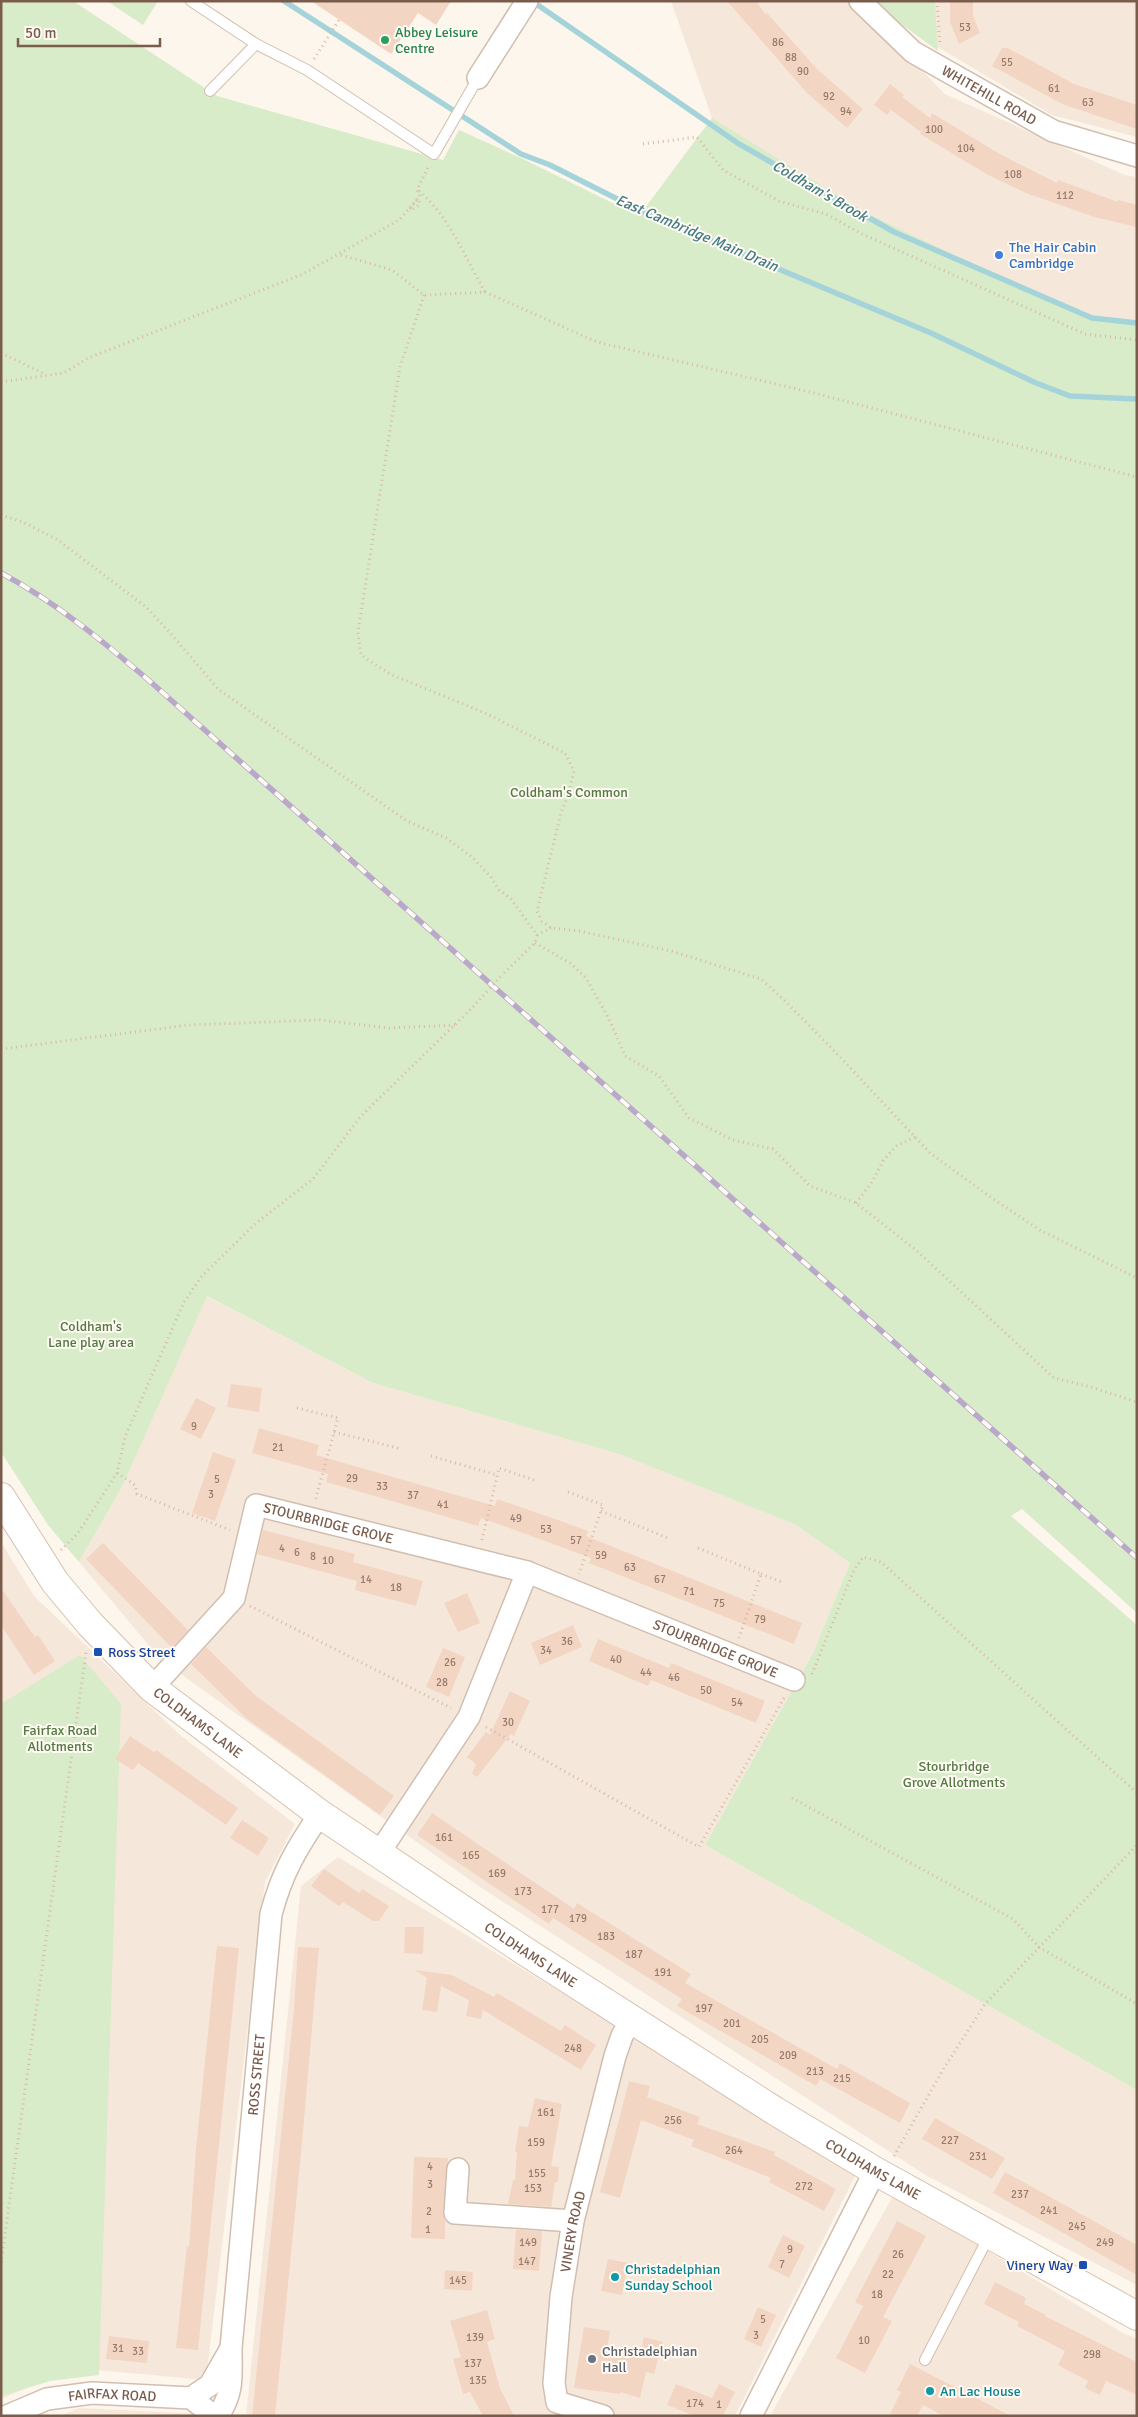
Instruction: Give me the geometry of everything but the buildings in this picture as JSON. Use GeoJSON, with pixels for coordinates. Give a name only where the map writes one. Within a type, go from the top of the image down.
{"type":"FeatureCollection","features":[{"type":"Feature","properties":{"kind":"street","name":"WHITEHILL ROAD"},"geometry":{"type":"LineString","coordinates":[[860,1],[913,52],[1053,131],[1137,156]]}},
{"type":"Feature","properties":{"kind":"street"},"geometry":{"type":"LineString","coordinates":[[478,78],[526,3]]}},
{"type":"Feature","properties":{"kind":"street","name":"COLDHAMS LANE"},"geometry":{"type":"LineString","coordinates":[[1,1498],[55,1582],[101,1636],[152,1688],[320,1814],[522,1950],[775,2112],[879,2173],[1137,2316]]}},
{"type":"Feature","properties":{"kind":"street","name":"STOURBRIDGE GROVE"},"geometry":{"type":"LineString","coordinates":[[152,1688],[234,1598],[256,1504],[527,1572],[733,1655],[802,1680]]}},
{"type":"Feature","properties":{"kind":"street"},"geometry":{"type":"LineString","coordinates":[[379,1853],[469,1717],[527,1572]]}},
{"type":"Feature","properties":{"kind":"street","name":"ROSS STREET"},"geometry":{"type":"LineString","coordinates":[[218,2416],[228,2402],[231,2387],[231,2348],[271,1914],[279,1883],[292,1856],[320,1814]]}},
{"type":"Feature","properties":{"kind":"street","name":"VINERY ROAD"},"geometry":{"type":"LineString","coordinates":[[604,2416],[555,2409],[554,2383],[561,2296],[573,2221],[615,2056],[622,2036],[632,2019]]}},
{"type":"Feature","properties":{"kind":"street"},"geometry":{"type":"LineString","coordinates":[[458,2168],[455,2213],[573,2221]]}},
{"type":"Feature","properties":{"kind":"street"},"geometry":{"type":"LineString","coordinates":[[752,2416],[879,2173]]}},
{"type":"Feature","properties":{"kind":"street","name":"ROSS STREET"},"geometry":{"type":"LineString","coordinates":[[190,2398],[210,2385],[231,2348]]}},
{"type":"Feature","properties":{"kind":"street","name":"FAIRFAX ROAD"},"geometry":{"type":"LineString","coordinates":[[7,2416],[47,2399],[70,2394],[92,2393],[190,2398]]}},
{"type":"Feature","properties":{"kind":"street"},"geometry":{"type":"LineString","coordinates":[[190,2398],[214,2416]]}},
{"type":"Feature","properties":{"kind":"lane"},"geometry":{"type":"LineString","coordinates":[[191,1],[256,44],[307,70],[434,154],[478,78]]}},
{"type":"Feature","properties":{"kind":"lane"},"geometry":{"type":"LineString","coordinates":[[210,91],[256,44]]}},
{"type":"Feature","properties":{"kind":"lane"},"geometry":{"type":"LineString","coordinates":[[925,2360],[990,2235]]}},
{"type":"Feature","properties":{"kind":"path"},"geometry":{"type":"LineString","coordinates":[[935,64],[941,53],[937,1]]}},
{"type":"Feature","properties":{"kind":"path"},"geometry":{"type":"LineString","coordinates":[[324,43],[339,20]]}},
{"type":"Feature","properties":{"kind":"path"},"geometry":{"type":"LineString","coordinates":[[643,144],[697,137],[723,170],[780,201],[826,214],[862,234],[1085,334],[1137,340]]}},
{"type":"Feature","properties":{"kind":"path"},"geometry":{"type":"LineString","coordinates":[[417,190],[434,154]]}},
{"type":"Feature","properties":{"kind":"path"},"geometry":{"type":"LineString","coordinates":[[1,382],[64,372],[88,358],[303,274],[341,255],[399,220],[420,196],[417,190]]}},
{"type":"Feature","properties":{"kind":"path"},"geometry":{"type":"LineString","coordinates":[[417,190],[428,199],[444,220],[485,292]]}},
{"type":"Feature","properties":{"kind":"path"},"geometry":{"type":"LineString","coordinates":[[341,255],[392,270],[424,295],[485,292],[597,342],[814,393],[1137,477]]}},
{"type":"Feature","properties":{"kind":"path"},"geometry":{"type":"LineString","coordinates":[[424,295],[400,367],[358,632],[361,654],[390,674],[485,713],[565,753],[574,771],[568,796],[561,813],[537,911],[542,921],[551,928],[578,931],[671,951],[761,980],[785,1001],[915,1137],[938,1158],[1038,1229],[1137,1278]]}},
{"type":"Feature","properties":{"kind":"path"},"geometry":{"type":"LineString","coordinates":[[1,353],[45,374]]}},
{"type":"Feature","properties":{"kind":"path"},"geometry":{"type":"LineString","coordinates":[[1,515],[24,522],[58,540],[146,607],[174,636],[218,689],[406,821],[446,838],[472,857],[491,877],[499,890],[511,899],[537,935]]}},
{"type":"Feature","properties":{"kind":"path"},"geometry":{"type":"LineString","coordinates":[[42,1563],[66,1546],[78,1533],[117,1473],[125,1437],[183,1304],[201,1277],[255,1224],[313,1179],[361,1116],[447,1032],[457,1025],[535,943],[537,935],[551,928]]}},
{"type":"Feature","properties":{"kind":"path"},"geometry":{"type":"LineString","coordinates":[[535,943],[570,963],[586,978],[609,1019],[625,1056],[659,1076],[689,1118],[733,1140],[773,1149],[810,1186],[856,1203],[917,1251],[1054,1378],[1137,1402]]}},
{"type":"Feature","properties":{"kind":"path"},"geometry":{"type":"LineString","coordinates":[[1,1049],[189,1025],[320,1020],[389,1028],[457,1025]]}},
{"type":"Feature","properties":{"kind":"path"},"geometry":{"type":"LineString","coordinates":[[856,1203],[872,1182],[883,1161],[896,1146],[915,1137]]}},
{"type":"Feature","properties":{"kind":"path"},"geometry":{"type":"LineString","coordinates":[[298,1408],[338,1418],[311,1518]]}},
{"type":"Feature","properties":{"kind":"path"},"geometry":{"type":"LineString","coordinates":[[334,1432],[402,1448]]}},
{"type":"Feature","properties":{"kind":"path"},"geometry":{"type":"LineString","coordinates":[[430,1456],[497,1476]]}},
{"type":"Feature","properties":{"kind":"path"},"geometry":{"type":"LineString","coordinates":[[477,1560],[499,1468],[537,1481]]}},
{"type":"Feature","properties":{"kind":"path"},"geometry":{"type":"LineString","coordinates":[[117,1473],[134,1485],[137,1494],[249,1538]]}},
{"type":"Feature","properties":{"kind":"path"},"geometry":{"type":"LineString","coordinates":[[568,1492],[603,1505],[572,1591]]}},
{"type":"Feature","properties":{"kind":"path"},"geometry":{"type":"LineString","coordinates":[[601,1511],[668,1538]]}},
{"type":"Feature","properties":{"kind":"path"},"geometry":{"type":"LineString","coordinates":[[698,1548],[782,1582]]}},
{"type":"Feature","properties":{"kind":"path"},"geometry":{"type":"LineString","coordinates":[[234,1598],[469,1717],[699,1847],[802,1680],[863,1557],[882,1562],[1137,1793]]}},
{"type":"Feature","properties":{"kind":"path"},"geometry":{"type":"LineString","coordinates":[[733,1655],[761,1574]]}},
{"type":"Feature","properties":{"kind":"path"},"geometry":{"type":"LineString","coordinates":[[1,2263],[86,1649],[101,1636]]}},
{"type":"Feature","properties":{"kind":"path"},"geometry":{"type":"LineString","coordinates":[[792,1798],[1013,1919],[1039,1947],[1137,2004]]}},
{"type":"Feature","properties":{"kind":"path"},"geometry":{"type":"LineString","coordinates":[[879,2173],[985,2004],[1137,1845]]}},
{"type":"Feature","properties":{"kind":"shaded area"},"geometry":{"type":"Polygon","coordinates":[[[671,1],[854,1],[945,94],[1125,175],[1137,177],[1137,336],[1085,329],[855,225],[712,118],[671,1]]]}},
{"type":"Feature","properties":{"kind":"shaded area"},"geometry":{"type":"Polygon","coordinates":[[[934,1],[1137,1],[1137,137],[1052,115],[936,46],[934,1]]]}},
{"type":"Feature","properties":{"kind":"shaded area"},"geometry":{"type":"Polygon","coordinates":[[[206,1296],[373,1383],[619,1454],[796,1525],[850,1563],[813,1653],[705,1845],[1137,2090],[1137,2285],[927,2176],[477,1885],[161,1660],[79,1562],[122,1487],[206,1296]]]}},
{"type":"Feature","properties":{"kind":"shaded area"},"geometry":{"type":"Polygon","coordinates":[[[1,1542],[34,1596],[180,1735],[295,1824],[265,1882],[206,2380],[74,2368],[1,2399],[1,1542]]]}},
{"type":"Feature","properties":{"kind":"shaded area"},"geometry":{"type":"Polygon","coordinates":[[[338,1857],[857,2172],[735,2416],[246,2416],[301,1886],[338,1857]]]}},
{"type":"Feature","properties":{"kind":"shaded area"},"geometry":{"type":"Polygon","coordinates":[[[894,2194],[1123,2333],[1137,2339],[1137,2416],[770,2416],[894,2194]]]}},
{"type":"Feature","properties":{"kind":"shaded area"},"geometry":{"type":"Polygon","coordinates":[[[79,2408],[202,2414],[201,2416],[60,2416],[79,2408]]]}},
{"type":"Feature","properties":{"kind":"green space","name":"Coldham's Common"},"geometry":{"type":"Polygon","coordinates":[[[1,1],[73,1],[217,96],[443,160],[459,130],[639,216],[712,118],[866,213],[1085,317],[1137,323],[1137,1613],[1022,1509],[1011,1516],[1137,1625],[1137,2090],[705,1845],[813,1653],[850,1563],[796,1525],[619,1454],[373,1383],[207,1296],[122,1487],[79,1562],[48,1525],[1,1452],[1,1]]]}},
{"type":"Feature","properties":{"kind":"green space"},"geometry":{"type":"Polygon","coordinates":[[[107,1],[158,1],[143,25],[107,1]]]}},
{"type":"Feature","properties":{"kind":"green space"},"geometry":{"type":"Polygon","coordinates":[[[872,1],[935,1],[938,51],[874,4],[872,1]]]}},
{"type":"Feature","properties":{"kind":"green space","name":"Fairfax Road Allotments"},"geometry":{"type":"Polygon","coordinates":[[[80,1655],[121,1704],[99,2375],[50,2381],[1,2396],[1,1704],[80,1655]]]}},
{"type":"Feature","properties":{"kind":"waterway","name":"East Cambridge Main Drain"},"geometry":{"type":"LineString","coordinates":[[284,1],[521,154],[550,165],[641,211],[931,333],[1036,383],[1070,396],[1137,399]]}},
{"type":"Feature","properties":{"kind":"waterway","name":"Coldham's Brook"},"geometry":{"type":"LineString","coordinates":[[532,1],[739,144],[894,232],[1092,318],[1137,323]]}},
{"type":"Feature","properties":{"kind":"railway"},"geometry":{"type":"LineString","coordinates":[[1,573],[61,610],[153,684],[1137,1558]]}},
{"type":"Feature","properties":{"kind":"place","name":"Abbey Leisure Centre"},"geometry":{"type":"Point","coordinates":[385,40]}},
{"type":"Feature","properties":{"kind":"place","name":"The Hair Cabin Cambridge"},"geometry":{"type":"Point","coordinates":[999,255]}},
{"type":"Feature","properties":{"kind":"place","name":"Ross Street"},"geometry":{"type":"Point","coordinates":[98,1652]}},
{"type":"Feature","properties":{"kind":"place","name":"Vinery Way"},"geometry":{"type":"Point","coordinates":[1083,2265]}},
{"type":"Feature","properties":{"kind":"place","name":"Christadelphian Sunday School"},"geometry":{"type":"Point","coordinates":[615,2277]}},
{"type":"Feature","properties":{"kind":"place","name":"Christadelphian Hall"},"geometry":{"type":"Point","coordinates":[592,2359]}},
{"type":"Feature","properties":{"kind":"place","name":"An Lac House"},"geometry":{"type":"Point","coordinates":[930,2391]}},
{"type":"Feature","properties":{"kind":"park label","name":"Coldham's Lane play area"},"geometry":{"type":"Point","coordinates":[91,1334]}},
{"type":"Feature","properties":{"kind":"park label","name":"Stourbridge Grove Allotments"},"geometry":{"type":"Point","coordinates":[954,1774]}}]}
